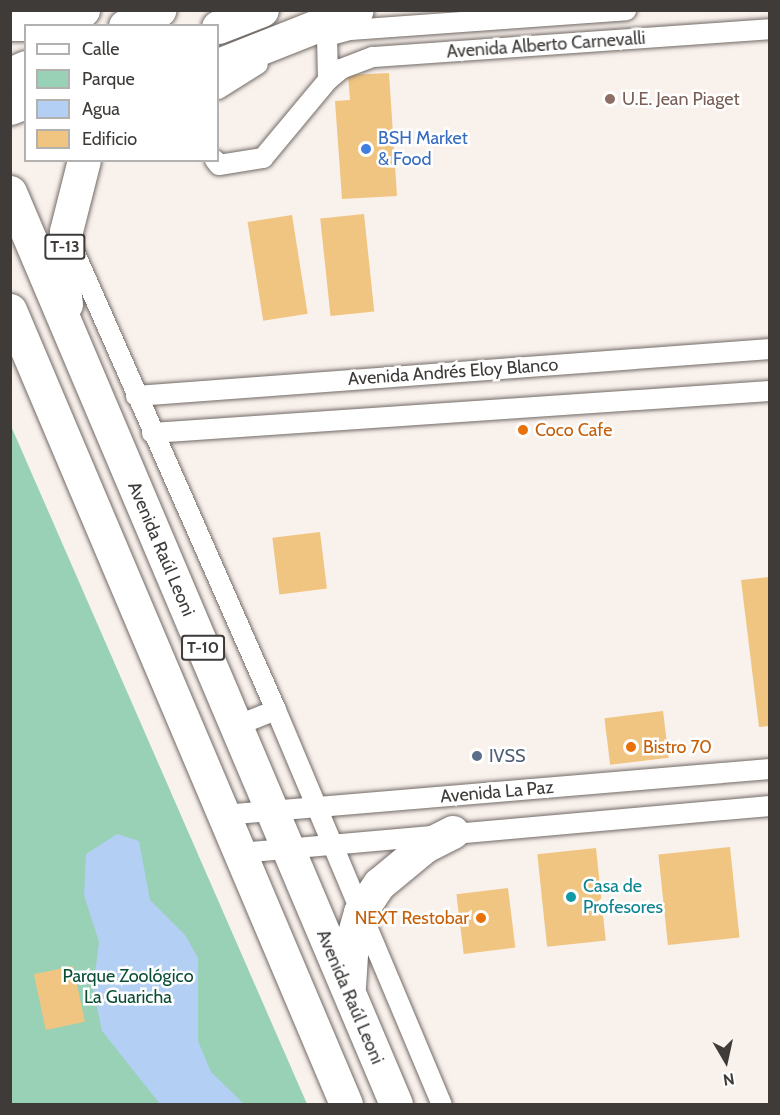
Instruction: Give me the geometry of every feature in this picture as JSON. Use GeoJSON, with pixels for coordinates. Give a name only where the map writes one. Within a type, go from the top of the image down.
{"type":"FeatureCollection","features":[{"type":"Feature","properties":{"kind":"highway"},"geometry":{"type":"LineString","coordinates":[[10,24],[32,24],[83,10]]}},
{"type":"Feature","properties":{"kind":"highway"},"geometry":{"type":"LineString","coordinates":[[128,24],[160,10]]}},
{"type":"Feature","properties":{"kind":"highway"},"geometry":{"type":"LineString","coordinates":[[219,27],[262,10]]}},
{"type":"Feature","properties":{"kind":"highway"},"geometry":{"type":"LineString","coordinates":[[219,64],[357,10]]}},
{"type":"Feature","properties":{"kind":"highway"},"geometry":{"type":"LineString","coordinates":[[10,74],[24,68]]}},
{"type":"Feature","properties":{"kind":"highway","name":"T-13"},"geometry":{"type":"LineString","coordinates":[[71,335],[63,278],[66,231],[83,162]]}},
{"type":"Feature","properties":{"kind":"highway","name":"Avenida Raúl Leoni"},"geometry":{"type":"LineString","coordinates":[[10,192],[396,1104]]}},
{"type":"Feature","properties":{"kind":"highway","name":"T-10"},"geometry":{"type":"LineString","coordinates":[[10,310],[346,1104]]}},
{"type":"Feature","properties":{"kind":"highway"},"geometry":{"type":"LineString","coordinates":[[349,994],[352,940],[360,912],[396,867],[453,832]]}},
{"type":"Feature","properties":{"kind":"street","name":"Avenida Alberto Carnevalli"},"geometry":{"type":"LineString","coordinates":[[219,88],[238,74],[303,42],[350,30],[626,10]]}},
{"type":"Feature","properties":{"kind":"street","name":"Avenida Alberto Carnevalli"},"geometry":{"type":"LineString","coordinates":[[217,162],[219,165],[263,158],[328,80],[341,69],[373,57],[770,29]]}},
{"type":"Feature","properties":{"kind":"street"},"geometry":{"type":"LineString","coordinates":[[327,36],[328,80]]}},
{"type":"Feature","properties":{"kind":"street","name":"Avenida Raúl Leoni"},"geometry":{"type":"LineString","coordinates":[[66,231],[152,433],[276,710],[442,1104]]}},
{"type":"Feature","properties":{"kind":"street","name":"Avenida Andrés Eloy Blanco"},"geometry":{"type":"LineString","coordinates":[[136,396],[770,349]]}},
{"type":"Feature","properties":{"kind":"street"},"geometry":{"type":"LineString","coordinates":[[152,433],[770,391]]}},
{"type":"Feature","properties":{"kind":"street"},"geometry":{"type":"LineString","coordinates":[[236,726],[276,710]]}},
{"type":"Feature","properties":{"kind":"street","name":"Avenida La Paz"},"geometry":{"type":"LineString","coordinates":[[224,815],[770,769]]}},
{"type":"Feature","properties":{"kind":"street","name":"Avenida La Paz"},"geometry":{"type":"LineString","coordinates":[[240,853],[453,832],[770,806]]}},
{"type":"Feature","properties":{"kind":"green space","name":"Parque Zoológico La Guaricha"},"geometry":{"type":"Polygon","coordinates":[[[11,426],[307,1104],[11,1104],[11,426]]]}},
{"type":"Feature","properties":{"kind":"water"},"geometry":{"type":"Polygon","coordinates":[[[117,834],[139,841],[150,900],[185,935],[198,958],[198,1041],[211,1072],[244,1104],[160,1104],[102,1031],[93,989],[99,942],[84,895],[86,854],[117,834]]]}},
{"type":"Feature","properties":{"kind":"building","name":"BSH Market & Food"},"geometry":{"type":"Polygon","coordinates":[[[389,73],[397,196],[342,199],[335,101],[350,100],[348,75],[389,73]]]}},
{"type":"Feature","properties":{"kind":"building"},"geometry":{"type":"Polygon","coordinates":[[[364,214],[374,311],[330,316],[320,219],[364,214]]]}},
{"type":"Feature","properties":{"kind":"building"},"geometry":{"type":"Polygon","coordinates":[[[292,215],[308,314],[263,321],[248,222],[292,215]]]}},
{"type":"Feature","properties":{"kind":"building"},"geometry":{"type":"Polygon","coordinates":[[[320,532],[327,589],[279,594],[272,538],[320,532]]]}},
{"type":"Feature","properties":{"kind":"building"},"geometry":{"type":"Polygon","coordinates":[[[770,577],[770,726],[759,727],[741,580],[770,577]]]}},
{"type":"Feature","properties":{"kind":"building"},"geometry":{"type":"Polygon","coordinates":[[[663,711],[669,758],[610,765],[604,718],[663,711]]]}},
{"type":"Feature","properties":{"kind":"building"},"geometry":{"type":"Polygon","coordinates":[[[730,847],[740,938],[668,945],[658,855],[730,847]]]}},
{"type":"Feature","properties":{"kind":"building","name":"Casa de Profesores"},"geometry":{"type":"Polygon","coordinates":[[[596,848],[606,940],[547,947],[537,854],[596,848]]]}},
{"type":"Feature","properties":{"kind":"building"},"geometry":{"type":"Polygon","coordinates":[[[508,888],[515,948],[464,954],[456,894],[508,888]]]}},
{"type":"Feature","properties":{"kind":"building"},"geometry":{"type":"Polygon","coordinates":[[[73,966],[85,1022],[46,1030],[34,974],[73,966]]]}},
{"type":"Feature","properties":{"kind":"place","name":"U.E. Jean Piaget"},"geometry":{"type":"Point","coordinates":[610,99]}},
{"type":"Feature","properties":{"kind":"place","name":"BSH Market & Food"},"geometry":{"type":"Point","coordinates":[366,149]}},
{"type":"Feature","properties":{"kind":"place","name":"Coco Cafe"},"geometry":{"type":"Point","coordinates":[523,430]}},
{"type":"Feature","properties":{"kind":"place","name":"Bistro 70"},"geometry":{"type":"Point","coordinates":[631,747]}},
{"type":"Feature","properties":{"kind":"place","name":"IVSS"},"geometry":{"type":"Point","coordinates":[477,756]}},
{"type":"Feature","properties":{"kind":"place","name":"Casa de Profesores"},"geometry":{"type":"Point","coordinates":[571,897]}},
{"type":"Feature","properties":{"kind":"place","name":"NEXT Restobar"},"geometry":{"type":"Point","coordinates":[481,918]}}]}
